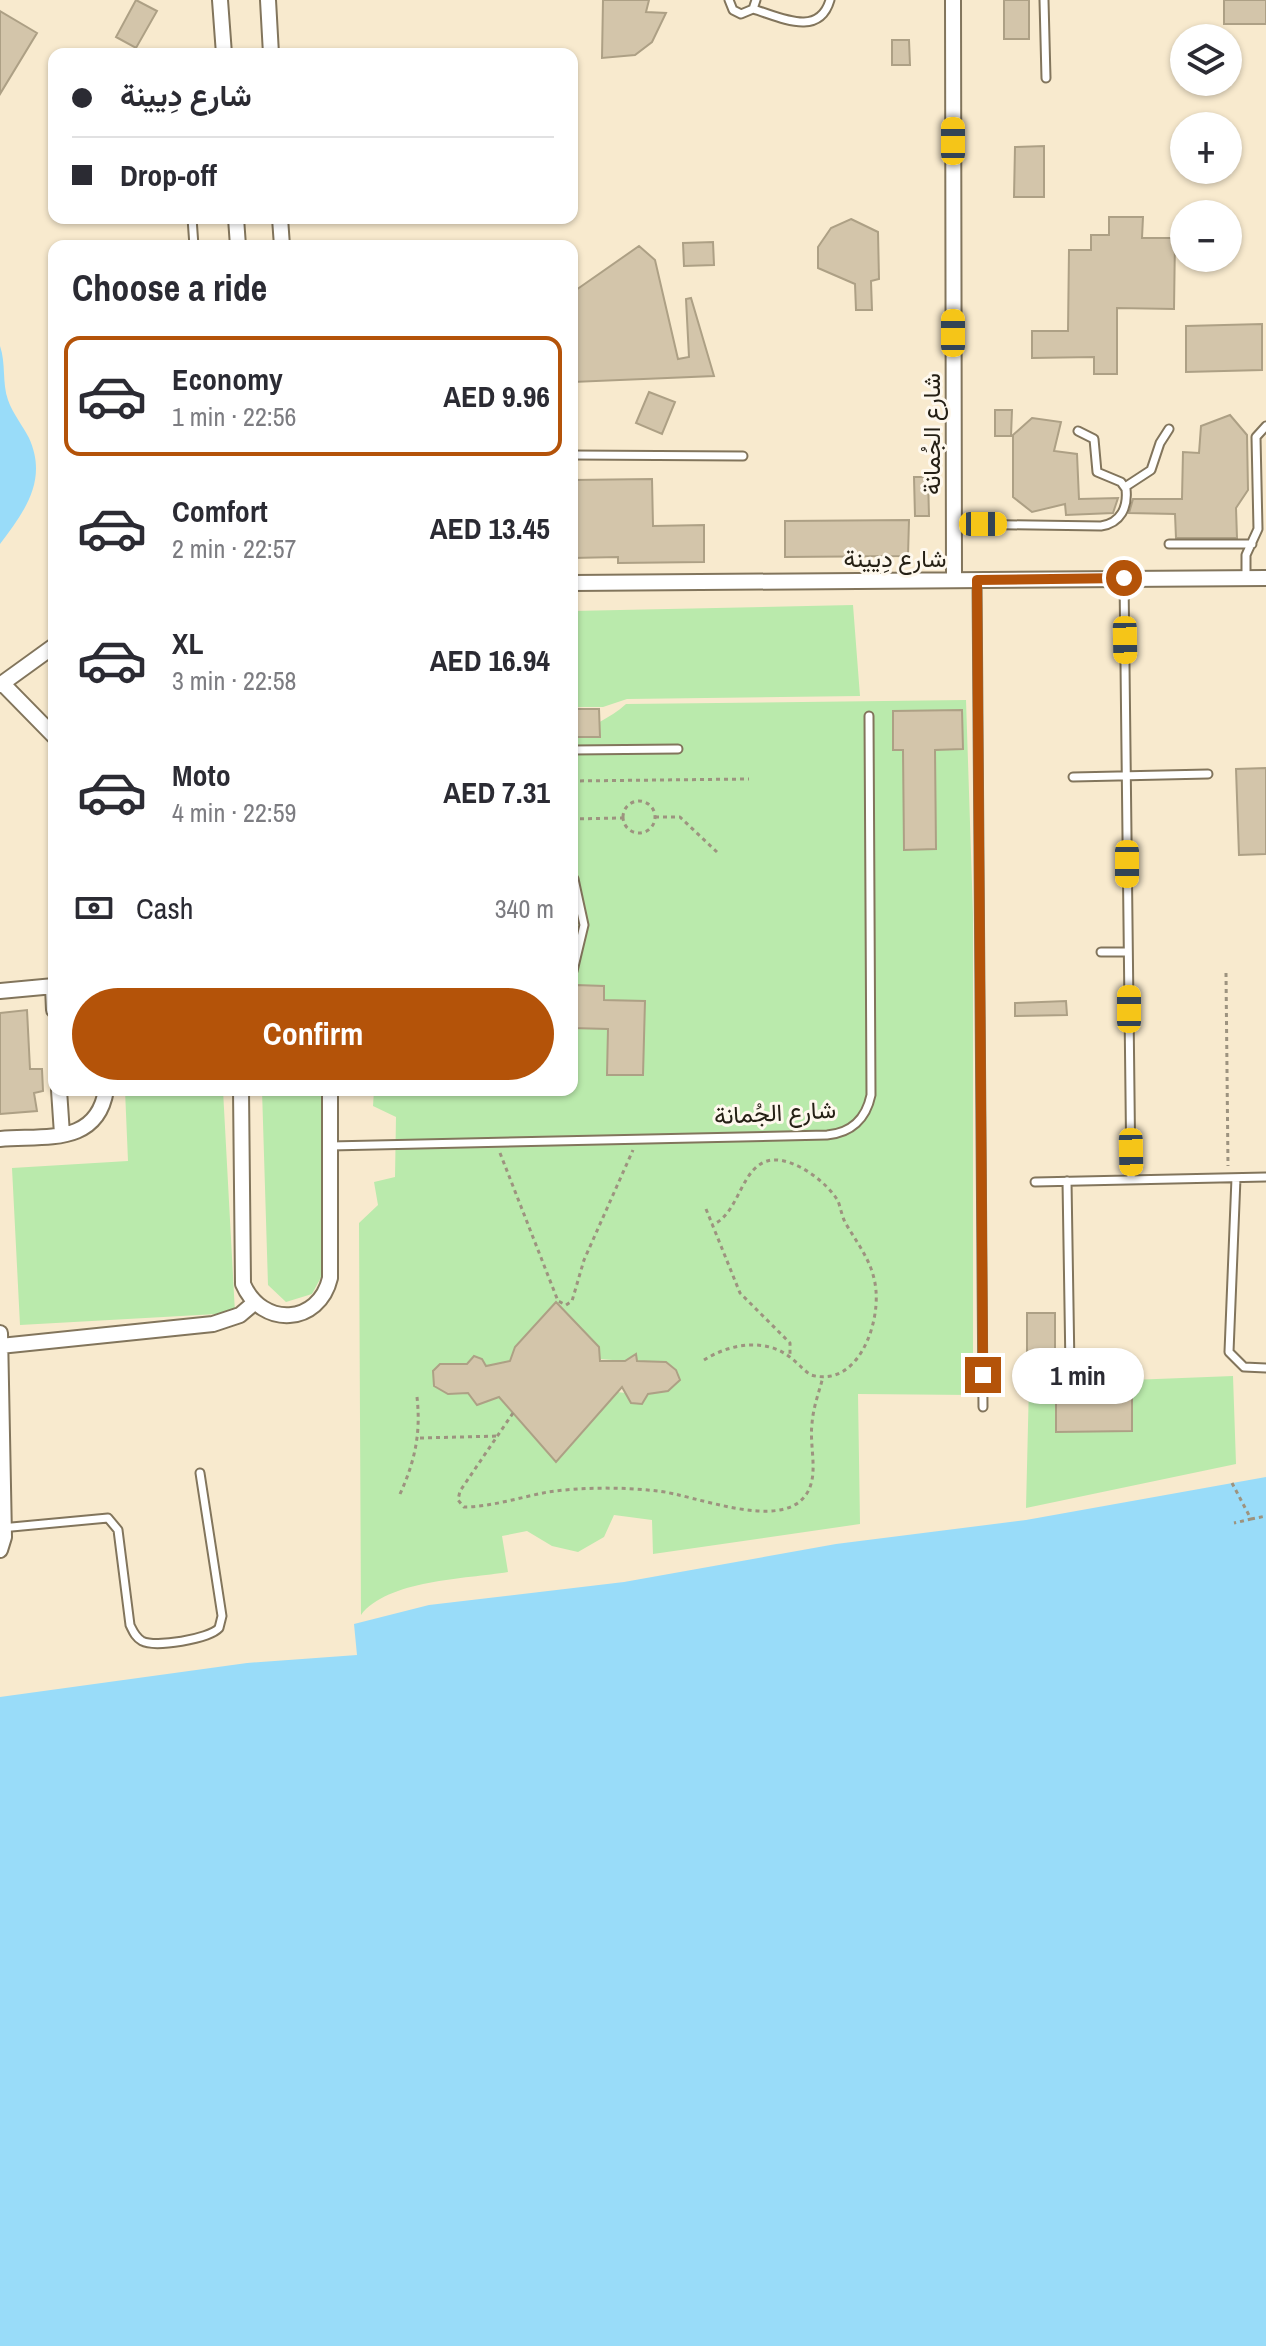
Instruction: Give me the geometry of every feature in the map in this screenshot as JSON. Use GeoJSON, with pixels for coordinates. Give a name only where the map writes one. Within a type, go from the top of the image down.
{"type":"FeatureCollection","features":[{"type":"Feature","properties":{"kind":"street"},"geometry":{"type":"LineString","coordinates":[[220,0],[221,48]]}},
{"type":"Feature","properties":{"kind":"street"},"geometry":{"type":"LineString","coordinates":[[268,0],[271,48]]}},
{"type":"Feature","properties":{"kind":"street","name":"شارع الجُمانة"},"geometry":{"type":"LineString","coordinates":[[953,0],[954,580]]}},
{"type":"Feature","properties":{"kind":"street","name":"شارع دِيينة"},"geometry":{"type":"LineString","coordinates":[[578,583],[1266,578]]}},
{"type":"Feature","properties":{"kind":"street"},"geometry":{"type":"LineString","coordinates":[[48,650],[1,684],[48,730]]}},
{"type":"Feature","properties":{"kind":"street"},"geometry":{"type":"LineString","coordinates":[[0,991],[48,986]]}},
{"type":"Feature","properties":{"kind":"street"},"geometry":{"type":"LineString","coordinates":[[59,1096],[62,1134]]}},
{"type":"Feature","properties":{"kind":"street"},"geometry":{"type":"LineString","coordinates":[[0,1139],[75,1133],[92,1124],[101,1112],[105,1096]]}},
{"type":"Feature","properties":{"kind":"street"},"geometry":{"type":"LineString","coordinates":[[241,1096],[242,1273],[254,1303],[271,1314],[291,1316],[317,1304],[328,1287],[330,1096]]}},
{"type":"Feature","properties":{"kind":"street"},"geometry":{"type":"LineString","coordinates":[[0,1346],[213,1324],[231,1319],[254,1303]]}},
{"type":"Feature","properties":{"kind":"street"},"geometry":{"type":"LineString","coordinates":[[0,1333],[0,1550]]}},
{"type":"Feature","properties":{"kind":"lane"},"geometry":{"type":"LineString","coordinates":[[729,0],[737,12],[753,9],[809,23],[821,18],[830,0]]}},
{"type":"Feature","properties":{"kind":"lane"},"geometry":{"type":"LineString","coordinates":[[753,9],[756,0]]}},
{"type":"Feature","properties":{"kind":"lane"},"geometry":{"type":"LineString","coordinates":[[1044,0],[1046,78]]}},
{"type":"Feature","properties":{"kind":"lane"},"geometry":{"type":"LineString","coordinates":[[1246,578],[1244,563],[1258,529],[1256,443],[1266,426]]}},
{"type":"Feature","properties":{"kind":"lane"},"geometry":{"type":"LineString","coordinates":[[1125,487],[1151,470],[1160,443],[1169,429]]}},
{"type":"Feature","properties":{"kind":"lane"},"geometry":{"type":"LineString","coordinates":[[1078,431],[1094,439],[1097,472],[1125,487]]}},
{"type":"Feature","properties":{"kind":"lane"},"geometry":{"type":"LineString","coordinates":[[578,455],[743,456]]}},
{"type":"Feature","properties":{"kind":"lane"},"geometry":{"type":"LineString","coordinates":[[953,524],[1108,525],[1124,510],[1125,487]]}},
{"type":"Feature","properties":{"kind":"lane"},"geometry":{"type":"LineString","coordinates":[[1169,544],[1252,544]]}},
{"type":"Feature","properties":{"kind":"lane"},"geometry":{"type":"LineString","coordinates":[[1124,578],[1131,1180]]}},
{"type":"Feature","properties":{"kind":"lane"},"geometry":{"type":"LineString","coordinates":[[977,580],[983,1407]]}},
{"type":"Feature","properties":{"kind":"lane","name":"شارع الجُمانة"},"geometry":{"type":"LineString","coordinates":[[330,1146],[836,1134],[853,1127],[865,1113],[871,1095],[869,716]]}},
{"type":"Feature","properties":{"kind":"lane"},"geometry":{"type":"LineString","coordinates":[[578,750],[678,749]]}},
{"type":"Feature","properties":{"kind":"lane"},"geometry":{"type":"LineString","coordinates":[[1073,777],[1208,774]]}},
{"type":"Feature","properties":{"kind":"lane"},"geometry":{"type":"LineString","coordinates":[[578,897],[584,925],[578,950]]}},
{"type":"Feature","properties":{"kind":"lane"},"geometry":{"type":"LineString","coordinates":[[1101,952],[1128,952]]}},
{"type":"Feature","properties":{"kind":"lane"},"geometry":{"type":"LineString","coordinates":[[1035,1182],[1266,1177]]}},
{"type":"Feature","properties":{"kind":"lane"},"geometry":{"type":"LineString","coordinates":[[1232,1178],[1229,1352],[1244,1367],[1266,1368]]}},
{"type":"Feature","properties":{"kind":"lane"},"geometry":{"type":"LineString","coordinates":[[1067,1181],[1070,1368]]}},
{"type":"Feature","properties":{"kind":"lane"},"geometry":{"type":"LineString","coordinates":[[1036,1368],[1104,1369]]}},
{"type":"Feature","properties":{"kind":"lane"},"geometry":{"type":"LineString","coordinates":[[2,1528],[108,1518],[118,1530],[130,1625],[135,1635],[152,1644],[206,1637],[219,1628],[222,1616],[200,1473]]}},
{"type":"Feature","properties":{"kind":"path"},"geometry":{"type":"LineString","coordinates":[[578,781],[749,779]]}},
{"type":"Feature","properties":{"kind":"path"},"geometry":{"type":"LineString","coordinates":[[642,801],[654,810],[655,817],[650,830],[636,834],[629,831],[622,818],[628,805],[642,801]]}},
{"type":"Feature","properties":{"kind":"path"},"geometry":{"type":"LineString","coordinates":[[655,817],[680,817],[717,852]]}},
{"type":"Feature","properties":{"kind":"path"},"geometry":{"type":"LineString","coordinates":[[578,819],[622,818]]}},
{"type":"Feature","properties":{"kind":"path"},"geometry":{"type":"LineString","coordinates":[[1226,973],[1232,1178]]}},
{"type":"Feature","properties":{"kind":"path"},"geometry":{"type":"LineString","coordinates":[[496,1142],[558,1301],[566,1305],[572,1301],[584,1260],[637,1139]]}},
{"type":"Feature","properties":{"kind":"path"},"geometry":{"type":"LineString","coordinates":[[704,1360],[725,1349],[748,1345],[772,1348],[790,1357],[806,1372],[823,1377],[843,1372],[859,1357],[869,1336],[876,1305],[876,1289],[867,1258],[830,1190],[796,1166],[769,1160],[746,1181],[730,1214],[712,1225]]}},
{"type":"Feature","properties":{"kind":"path"},"geometry":{"type":"LineString","coordinates":[[706,1209],[740,1293],[790,1343],[790,1357]]}},
{"type":"Feature","properties":{"kind":"path"},"geometry":{"type":"LineString","coordinates":[[513,1413],[460,1491],[458,1500],[464,1507],[552,1492],[597,1489],[659,1491],[756,1512],[776,1510],[803,1498],[809,1489],[812,1421],[823,1377]]}},
{"type":"Feature","properties":{"kind":"path"},"geometry":{"type":"LineString","coordinates":[[400,1494],[412,1467],[419,1438],[417,1397]]}},
{"type":"Feature","properties":{"kind":"path"},"geometry":{"type":"LineString","coordinates":[[419,1438],[500,1436]]}},
{"type":"Feature","properties":{"kind":"path"},"geometry":{"type":"LineString","coordinates":[[1232,1483],[1251,1519]]}},
{"type":"Feature","properties":{"kind":"path"},"geometry":{"type":"LineString","coordinates":[[1234,1523],[1266,1516]]}},
{"type":"Feature","properties":{"kind":"green space"},"geometry":{"type":"Polygon","coordinates":[[[853,605],[860,696],[627,699],[603,707],[578,707],[578,611],[853,605]]]}},
{"type":"Feature","properties":{"kind":"green space"},"geometry":{"type":"Polygon","coordinates":[[[966,700],[973,915],[973,1395],[858,1394],[860,1524],[653,1554],[652,1520],[614,1515],[604,1537],[578,1552],[552,1546],[527,1531],[502,1536],[508,1572],[408,1588],[373,1603],[361,1615],[359,1223],[378,1205],[374,1182],[395,1177],[396,1117],[373,1106],[374,1096],[578,1096],[578,1028],[608,1029],[608,1075],[643,1075],[645,1001],[604,1000],[604,986],[578,985],[578,734],[626,704],[966,700]],[[962,710],[893,711],[893,750],[962,749],[962,710]],[[903,767],[904,850],[936,849],[935,767],[903,767]],[[556,1302],[515,1347],[510,1361],[486,1366],[482,1359],[474,1356],[467,1364],[440,1365],[434,1386],[448,1394],[468,1393],[477,1405],[495,1393],[556,1462],[617,1392],[626,1393],[631,1403],[642,1404],[648,1394],[668,1391],[680,1380],[637,1361],[636,1354],[625,1361],[600,1359],[599,1347],[556,1302]]]}},
{"type":"Feature","properties":{"kind":"green space"},"geometry":{"type":"Polygon","coordinates":[[[125,1096],[223,1096],[235,1313],[20,1325],[12,1168],[128,1161],[125,1096]]]}},
{"type":"Feature","properties":{"kind":"green space"},"geometry":{"type":"Polygon","coordinates":[[[262,1096],[323,1096],[326,1268],[312,1294],[286,1302],[268,1285],[262,1096]]]}},
{"type":"Feature","properties":{"kind":"green space"},"geometry":{"type":"Polygon","coordinates":[[[1233,1376],[1236,1464],[1026,1508],[1029,1384],[1233,1376]],[[1131,1385],[1056,1387],[1056,1431],[1131,1385]]]}},
{"type":"Feature","properties":{"kind":"water"},"geometry":{"type":"Polygon","coordinates":[[[0,346],[8,400],[29,438],[36,468],[35,481],[25,507],[0,544],[0,346]]]}},
{"type":"Feature","properties":{"kind":"water"},"geometry":{"type":"Polygon","coordinates":[[[1266,1477],[1266,2346],[0,2346],[0,1697],[247,1663],[357,1655],[354,1624],[429,1605],[624,1582],[836,1544],[1026,1520],[1266,1477]]]}},
{"type":"Feature","properties":{"kind":"building"},"geometry":{"type":"Polygon","coordinates":[[[136,0],[157,11],[136,48],[116,37],[136,0]]]}},
{"type":"Feature","properties":{"kind":"building"},"geometry":{"type":"Polygon","coordinates":[[[603,0],[649,0],[646,12],[666,13],[652,42],[635,55],[602,58],[603,0]]]}},
{"type":"Feature","properties":{"kind":"building"},"geometry":{"type":"Polygon","coordinates":[[[1004,0],[1029,0],[1029,39],[1004,39],[1004,0]]]}},
{"type":"Feature","properties":{"kind":"building"},"geometry":{"type":"Polygon","coordinates":[[[1224,0],[1266,0],[1266,24],[1224,24],[1224,0]]]}},
{"type":"Feature","properties":{"kind":"building"},"geometry":{"type":"Polygon","coordinates":[[[0,11],[37,33],[0,94],[0,11]]]}},
{"type":"Feature","properties":{"kind":"building"},"geometry":{"type":"Polygon","coordinates":[[[892,40],[909,40],[910,65],[892,65],[892,40]]]}},
{"type":"Feature","properties":{"kind":"building"},"geometry":{"type":"Polygon","coordinates":[[[1044,146],[1044,197],[1014,197],[1015,147],[1044,146]]]}},
{"type":"Feature","properties":{"kind":"building"},"geometry":{"type":"Polygon","coordinates":[[[1109,217],[1143,217],[1142,238],[1170,238],[1170,272],[1175,272],[1174,309],[1117,308],[1117,374],[1094,374],[1094,357],[1032,358],[1032,331],[1068,331],[1069,250],[1091,250],[1091,235],[1109,235],[1109,217]]]}},
{"type":"Feature","properties":{"kind":"building"},"geometry":{"type":"Polygon","coordinates":[[[851,219],[878,232],[879,279],[871,281],[872,310],[856,310],[855,284],[818,268],[818,247],[831,228],[851,219]]]}},
{"type":"Feature","properties":{"kind":"building"},"geometry":{"type":"Polygon","coordinates":[[[713,242],[714,265],[684,266],[683,243],[713,242]]]}},
{"type":"Feature","properties":{"kind":"building"},"geometry":{"type":"Polygon","coordinates":[[[639,246],[655,260],[678,359],[689,357],[686,299],[691,298],[714,376],[578,382],[578,289],[639,246]]]}},
{"type":"Feature","properties":{"kind":"building"},"geometry":{"type":"Polygon","coordinates":[[[1262,324],[1262,370],[1186,372],[1186,326],[1262,324]]]}},
{"type":"Feature","properties":{"kind":"building"},"geometry":{"type":"Polygon","coordinates":[[[649,392],[675,402],[662,434],[636,423],[649,392]]]}},
{"type":"Feature","properties":{"kind":"building"},"geometry":{"type":"Polygon","coordinates":[[[995,410],[1012,410],[1011,436],[995,436],[995,410]]]}},
{"type":"Feature","properties":{"kind":"building"},"geometry":{"type":"Polygon","coordinates":[[[1230,415],[1247,435],[1248,490],[1236,508],[1237,538],[1176,538],[1175,514],[1129,513],[1133,499],[1182,499],[1183,452],[1199,453],[1201,426],[1230,415]]]}},
{"type":"Feature","properties":{"kind":"building"},"geometry":{"type":"Polygon","coordinates":[[[1032,418],[1061,422],[1054,451],[1077,454],[1079,499],[1118,498],[1113,513],[1066,515],[1065,504],[1032,512],[1013,497],[1013,435],[1032,418]]]}},
{"type":"Feature","properties":{"kind":"building"},"geometry":{"type":"Polygon","coordinates":[[[914,477],[928,477],[929,516],[915,516],[914,477]]]}},
{"type":"Feature","properties":{"kind":"building"},"geometry":{"type":"Polygon","coordinates":[[[652,479],[653,526],[704,525],[704,562],[618,563],[618,557],[578,558],[578,480],[652,479]]]}},
{"type":"Feature","properties":{"kind":"building"},"geometry":{"type":"Polygon","coordinates":[[[909,520],[908,556],[785,557],[785,521],[909,520]]]}},
{"type":"Feature","properties":{"kind":"building"},"geometry":{"type":"Polygon","coordinates":[[[578,709],[599,709],[600,737],[578,737],[578,709]]]}},
{"type":"Feature","properties":{"kind":"building"},"geometry":{"type":"Polygon","coordinates":[[[962,710],[963,749],[935,750],[936,849],[904,850],[903,750],[893,750],[893,711],[962,710]]]}},
{"type":"Feature","properties":{"kind":"building"},"geometry":{"type":"Polygon","coordinates":[[[1266,768],[1266,854],[1239,855],[1236,769],[1266,768]]]}},
{"type":"Feature","properties":{"kind":"building"},"geometry":{"type":"Polygon","coordinates":[[[578,985],[604,986],[604,1000],[645,1001],[643,1075],[607,1075],[608,1029],[578,1028],[578,985]]]}},
{"type":"Feature","properties":{"kind":"building"},"geometry":{"type":"Polygon","coordinates":[[[1066,1001],[1067,1015],[1015,1016],[1015,1003],[1066,1001]]]}},
{"type":"Feature","properties":{"kind":"building"},"geometry":{"type":"Polygon","coordinates":[[[27,1010],[30,1069],[42,1069],[43,1091],[34,1093],[37,1111],[0,1114],[0,1013],[27,1010]]]}},
{"type":"Feature","properties":{"kind":"building"},"geometry":{"type":"Polygon","coordinates":[[[556,1302],[599,1347],[600,1361],[625,1361],[636,1354],[637,1361],[666,1362],[676,1370],[680,1380],[668,1391],[648,1394],[642,1404],[631,1403],[622,1387],[556,1462],[499,1397],[477,1405],[468,1393],[448,1394],[434,1386],[433,1371],[440,1364],[467,1364],[474,1356],[482,1359],[486,1366],[510,1361],[515,1347],[556,1302]]]}},
{"type":"Feature","properties":{"kind":"building"},"geometry":{"type":"Polygon","coordinates":[[[1027,1313],[1055,1313],[1055,1355],[1027,1355],[1027,1313]]]}},
{"type":"Feature","properties":{"kind":"building"},"geometry":{"type":"Polygon","coordinates":[[[1132,1385],[1132,1431],[1056,1432],[1056,1387],[1132,1385]]]}},
{"type":"Feature","properties":{"kind":"route"},"geometry":{"type":"LineString","coordinates":[[983,1375],[977,580],[1124,578]]}}]}
